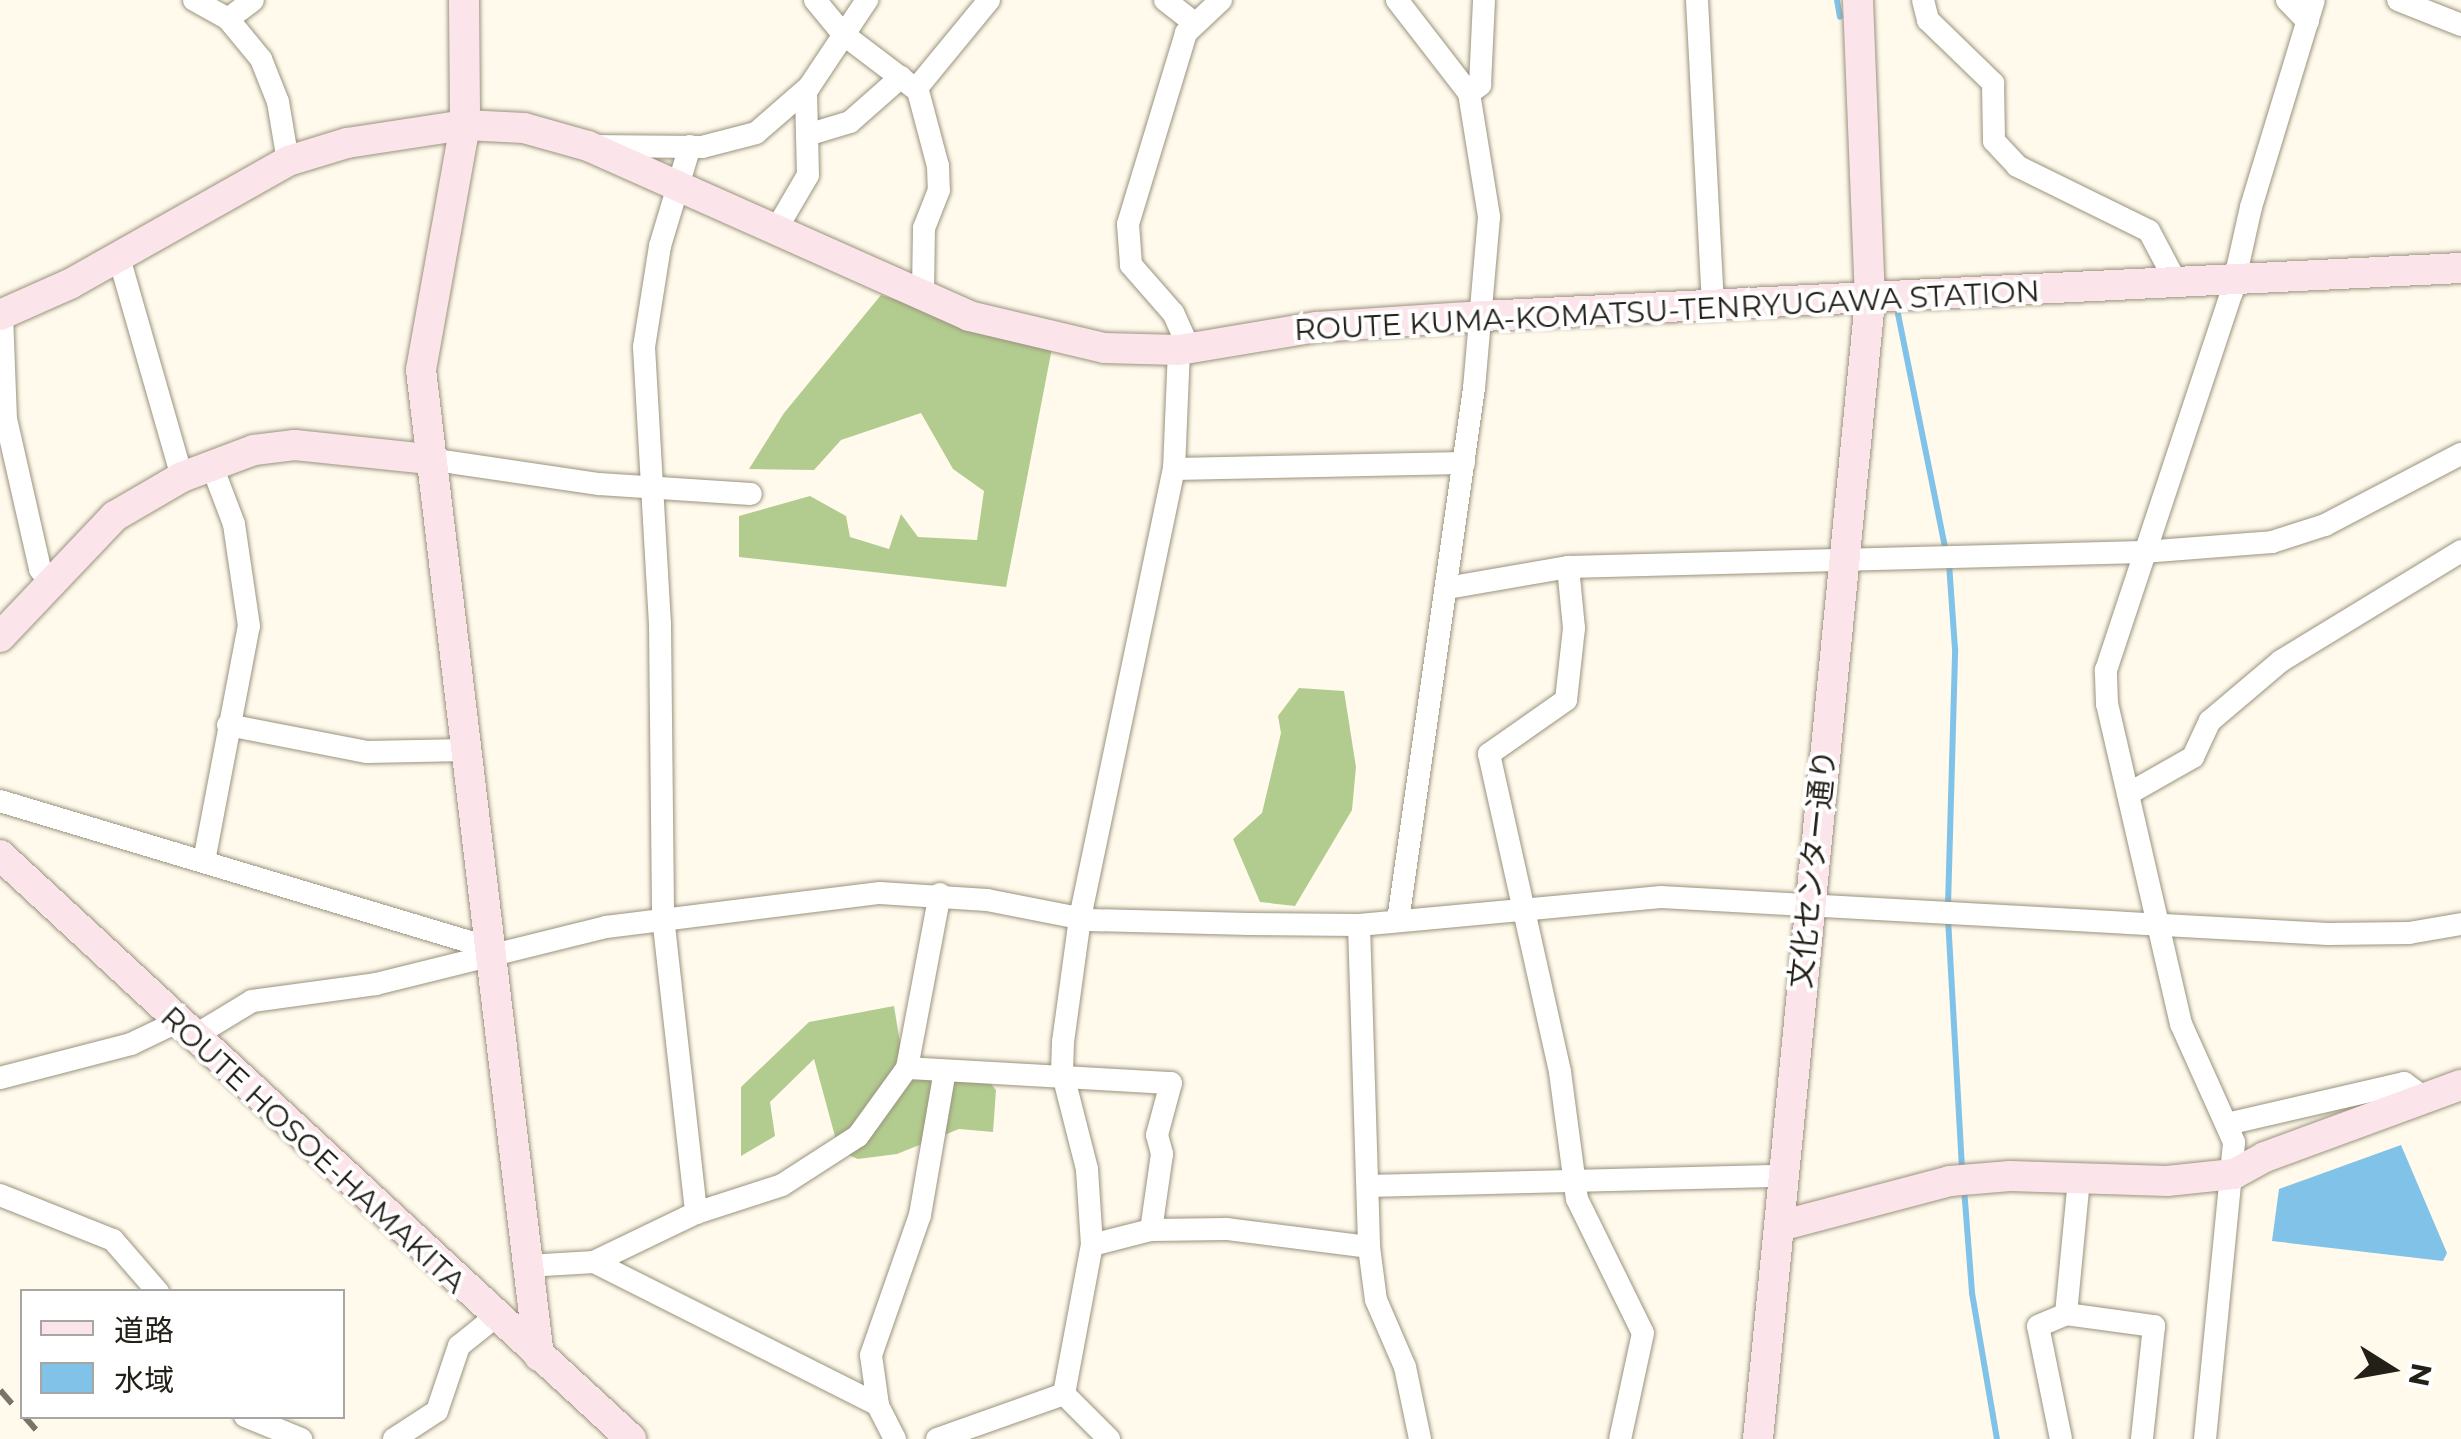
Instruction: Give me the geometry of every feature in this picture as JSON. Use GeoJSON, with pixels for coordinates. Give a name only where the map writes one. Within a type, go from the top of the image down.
{"type":"FeatureCollection","features":[{"type":"Feature","properties":{"kind":"street"},"geometry":{"type":"LineString","coordinates":[[194,0],[228,20],[270,79],[288,160]]}},
{"type":"Feature","properties":{"kind":"street"},"geometry":{"type":"LineString","coordinates":[[228,20],[254,0]]}},
{"type":"Feature","properties":{"kind":"street"},"geometry":{"type":"LineString","coordinates":[[464,0],[466,125],[421,358],[429,459],[539,1356]]}},
{"type":"Feature","properties":{"kind":"street"},"geometry":{"type":"LineString","coordinates":[[815,0],[843,34],[908,83],[938,166],[939,190],[924,228],[923,294]]}},
{"type":"Feature","properties":{"kind":"street"},"geometry":{"type":"LineString","coordinates":[[588,146],[690,146],[756,133],[806,92],[868,0]]}},
{"type":"Feature","properties":{"kind":"street"},"geometry":{"type":"LineString","coordinates":[[807,135],[850,122],[908,83],[989,0]]}},
{"type":"Feature","properties":{"kind":"street"},"geometry":{"type":"LineString","coordinates":[[1166,0],[1194,23]]}},
{"type":"Feature","properties":{"kind":"street"},"geometry":{"type":"LineString","coordinates":[[1064,1394],[1092,1245],[1087,1169],[1063,1075],[1080,918],[1174,469],[1184,348],[1173,313],[1131,265],[1128,224],[1167,82],[1194,23],[1221,0]]}},
{"type":"Feature","properties":{"kind":"street"},"geometry":{"type":"LineString","coordinates":[[1397,0],[1469,94],[1486,164],[1489,217],[1483,316],[1464,463],[1398,921]]}},
{"type":"Feature","properties":{"kind":"street"},"geometry":{"type":"LineString","coordinates":[[1469,94],[1480,85],[1484,0]]}},
{"type":"Feature","properties":{"kind":"street"},"geometry":{"type":"LineString","coordinates":[[1697,0],[1714,305]]}},
{"type":"Feature","properties":{"kind":"street"},"geometry":{"type":"LineString","coordinates":[[1858,0],[1870,300]]}},
{"type":"Feature","properties":{"kind":"street"},"geometry":{"type":"LineString","coordinates":[[1923,0],[1928,20],[1993,83],[1994,141],[2017,166],[2149,231],[2176,282]]}},
{"type":"Feature","properties":{"kind":"street"},"geometry":{"type":"LineString","coordinates":[[2204,1439],[2234,1174],[2226,1124],[2181,1024],[2107,704],[2106,670],[2234,282],[2311,11],[2287,0]]}},
{"type":"Feature","properties":{"kind":"street"},"geometry":{"type":"LineString","coordinates":[[2398,0],[2461,25]]}},
{"type":"Feature","properties":{"kind":"street"},"geometry":{"type":"LineString","coordinates":[[777,228],[808,175],[806,92]]}},
{"type":"Feature","properties":{"kind":"street","name":"ROUTE KUMA-KOMATSU-TENRYUGAWA STATION"},"geometry":{"type":"LineString","coordinates":[[1,315],[288,160],[347,144],[466,125],[524,128],[588,146],[923,294],[1034,336],[1104,348],[1184,348],[1318,327],[1483,316],[2461,268]]}},
{"type":"Feature","properties":{"kind":"street"},"geometry":{"type":"LineString","coordinates":[[690,146],[682,186],[660,246],[644,347],[654,488],[663,917],[696,1213]]}},
{"type":"Feature","properties":{"kind":"street"},"geometry":{"type":"LineString","coordinates":[[118,254],[182,477]]}},
{"type":"Feature","properties":{"kind":"street","name":"文化センター通り"},"geometry":{"type":"LineString","coordinates":[[1758,1439],[1870,300]]}},
{"type":"Feature","properties":{"kind":"street"},"geometry":{"type":"LineString","coordinates":[[1,315],[6,418],[40,570],[50,583]]}},
{"type":"Feature","properties":{"kind":"street"},"geometry":{"type":"LineString","coordinates":[[0,637],[114,516],[182,477],[254,450],[295,446],[654,488],[751,494]]}},
{"type":"Feature","properties":{"kind":"street"},"geometry":{"type":"LineString","coordinates":[[1447,588],[1568,567],[2143,552],[2272,542],[2308,531],[2461,454]]}},
{"type":"Feature","properties":{"kind":"street"},"geometry":{"type":"LineString","coordinates":[[1174,469],[1464,463]]}},
{"type":"Feature","properties":{"kind":"street"},"geometry":{"type":"LineString","coordinates":[[204,860],[249,609],[234,524],[212,466]]}},
{"type":"Feature","properties":{"kind":"street"},"geometry":{"type":"LineString","coordinates":[[2128,794],[2193,757],[2210,722],[2281,661],[2461,552]]}},
{"type":"Feature","properties":{"kind":"street"},"geometry":{"type":"LineString","coordinates":[[1568,567],[1574,628],[1566,700],[1489,754],[1560,1072],[1575,1185],[1643,1333],[1620,1439]]}},
{"type":"Feature","properties":{"kind":"street"},"geometry":{"type":"LineString","coordinates":[[228,725],[367,752],[467,750]]}},
{"type":"Feature","properties":{"kind":"street"},"geometry":{"type":"LineString","coordinates":[[0,801],[204,860],[491,953]]}},
{"type":"Feature","properties":{"kind":"street","name":"ROUTE HOSOE-HAMAKITA"},"geometry":{"type":"LineString","coordinates":[[0,855],[183,1030],[631,1439]]}},
{"type":"Feature","properties":{"kind":"street"},"geometry":{"type":"LineString","coordinates":[[0,1078],[183,1030],[252,1001],[376,984],[491,953],[663,917],[880,893],[940,894],[1080,918],[1360,926],[1662,897],[1811,901],[2328,934],[2409,933],[2461,924]]}},
{"type":"Feature","properties":{"kind":"street"},"geometry":{"type":"LineString","coordinates":[[527,1266],[594,1262],[696,1213],[782,1185],[839,1150],[868,1126],[908,1068],[940,894]]}},
{"type":"Feature","properties":{"kind":"street"},"geometry":{"type":"LineString","coordinates":[[1360,926],[1369,1247],[1376,1300],[1405,1367],[1420,1439]]}},
{"type":"Feature","properties":{"kind":"street"},"geometry":{"type":"LineString","coordinates":[[908,1068],[1171,1083],[1157,1135],[1162,1154],[1151,1230]]}},
{"type":"Feature","properties":{"kind":"street"},"geometry":{"type":"LineString","coordinates":[[895,1439],[878,1405],[871,1355],[920,1215],[945,1071]]}},
{"type":"Feature","properties":{"kind":"street"},"geometry":{"type":"LineString","coordinates":[[2226,1124],[2398,1084],[2418,1087],[2426,1099]]}},
{"type":"Feature","properties":{"kind":"street"},"geometry":{"type":"LineString","coordinates":[[1780,1226],[1963,1180],[2167,1181],[2234,1174],[2265,1157],[2461,1085]]}},
{"type":"Feature","properties":{"kind":"street"},"geometry":{"type":"LineString","coordinates":[[1368,1186],[1575,1185],[1782,1176]]}},
{"type":"Feature","properties":{"kind":"street"},"geometry":{"type":"LineString","coordinates":[[2066,1314],[2079,1178]]}},
{"type":"Feature","properties":{"kind":"street"},"geometry":{"type":"LineString","coordinates":[[0,1194],[113,1240],[155,1289]]}},
{"type":"Feature","properties":{"kind":"street"},"geometry":{"type":"LineString","coordinates":[[1092,1245],[1151,1230],[1227,1229],[1369,1247]]}},
{"type":"Feature","properties":{"kind":"street"},"geometry":{"type":"LineString","coordinates":[[594,1262],[878,1405]]}},
{"type":"Feature","properties":{"kind":"street"},"geometry":{"type":"LineString","coordinates":[[2061,1439],[2038,1326],[2066,1314],[2154,1326],[2142,1439]]}},
{"type":"Feature","properties":{"kind":"street"},"geometry":{"type":"LineString","coordinates":[[394,1439],[438,1410],[459,1346],[494,1317]]}},
{"type":"Feature","properties":{"kind":"street"},"geometry":{"type":"LineString","coordinates":[[937,1439],[1064,1394]]}},
{"type":"Feature","properties":{"kind":"street"},"geometry":{"type":"LineString","coordinates":[[1064,1394],[1109,1439]]}},
{"type":"Feature","properties":{"kind":"street"},"geometry":{"type":"LineString","coordinates":[[252,1419],[301,1439]]}},
{"type":"Feature","properties":{"kind":"green space"},"geometry":{"type":"Polygon","coordinates":[[[881,295],[1052,348],[1006,587],[739,557],[739,516],[810,496],[846,516],[850,537],[889,549],[901,514],[918,537],[977,540],[984,491],[953,469],[921,413],[841,440],[814,470],[749,469],[784,413],[881,295]]]}},
{"type":"Feature","properties":{"kind":"green space"},"geometry":{"type":"Polygon","coordinates":[[[1299,688],[1344,691],[1356,767],[1352,810],[1295,906],[1260,902],[1233,839],[1262,813],[1281,733],[1278,716],[1299,688]]]}},
{"type":"Feature","properties":{"kind":"green space"},"geometry":{"type":"Polygon","coordinates":[[[894,1006],[905,1073],[985,1077],[996,1090],[993,1132],[959,1129],[897,1154],[858,1159],[839,1151],[814,1059],[770,1102],[775,1136],[741,1156],[741,1087],[809,1022],[894,1006]]]}},
{"type":"Feature","properties":{"kind":"water"},"geometry":{"type":"Polygon","coordinates":[[[2401,1145],[2447,1253],[2443,1261],[2272,1241],[2279,1189],[2401,1145]]]}},
{"type":"Feature","properties":{"kind":"waterway"},"geometry":{"type":"LineString","coordinates":[[1837,0],[1840,17]]}},
{"type":"Feature","properties":{"kind":"waterway"},"geometry":{"type":"LineString","coordinates":[[1898,314],[1946,551]]}},
{"type":"Feature","properties":{"kind":"waterway"},"geometry":{"type":"LineString","coordinates":[[1948,906],[1955,649],[1949,564]]}},
{"type":"Feature","properties":{"kind":"waterway"},"geometry":{"type":"LineString","coordinates":[[1948,918],[1962,1170]]}},
{"type":"Feature","properties":{"kind":"waterway"},"geometry":{"type":"LineString","coordinates":[[1964,1188],[1972,1293],[1997,1439]]}},
{"type":"Feature","properties":{"kind":"railway"},"geometry":{"type":"LineString","coordinates":[[0,1390],[20,1413]]}},
{"type":"Feature","properties":{"kind":"railway"},"geometry":{"type":"LineString","coordinates":[[27,1419],[44,1439]]}}]}
